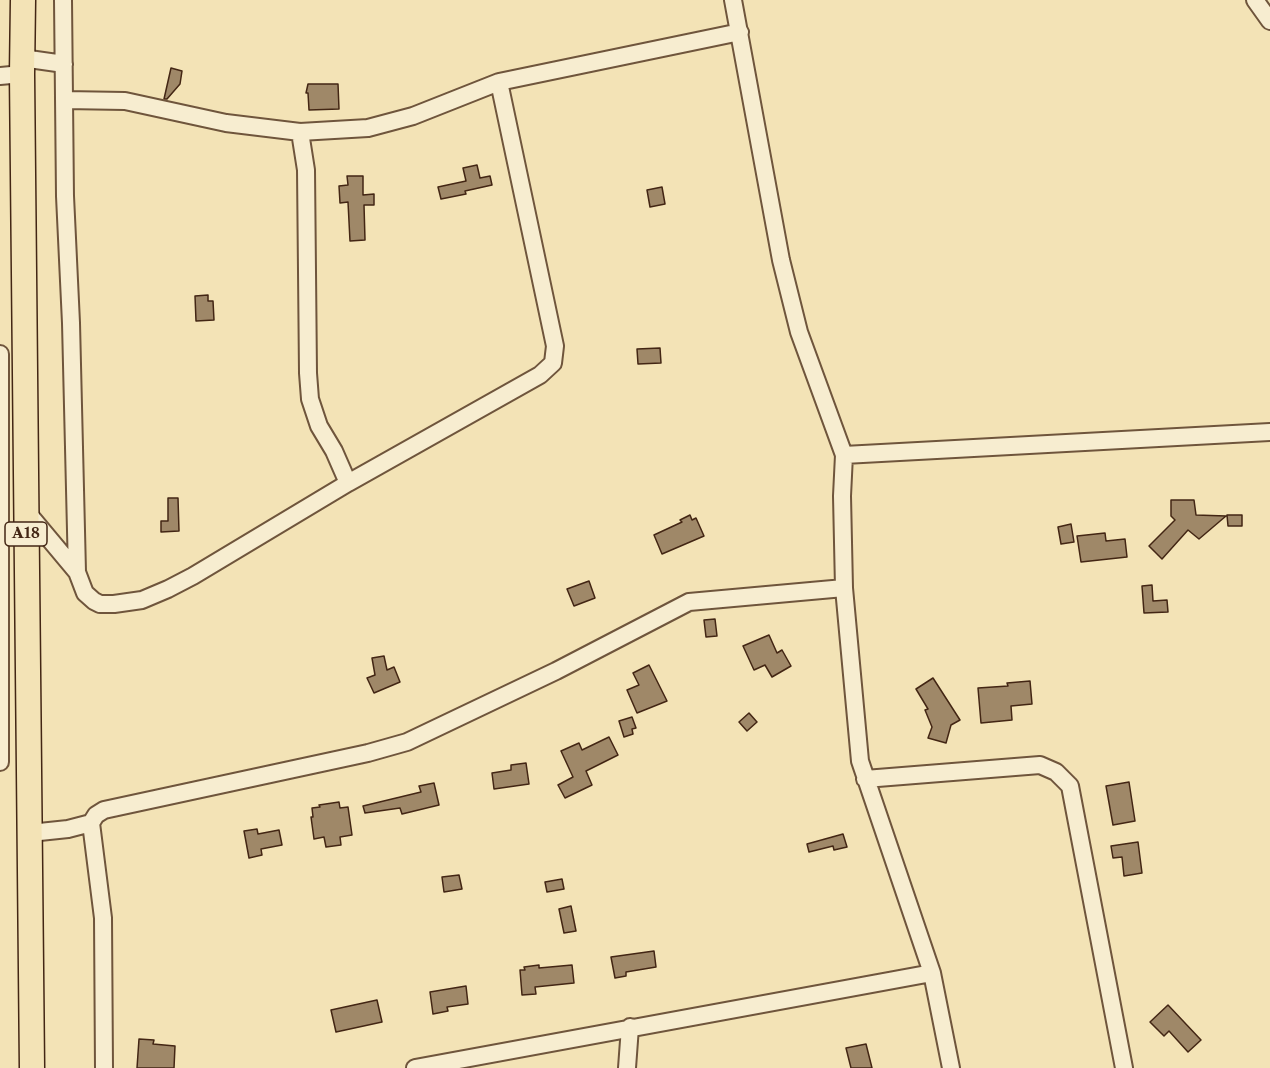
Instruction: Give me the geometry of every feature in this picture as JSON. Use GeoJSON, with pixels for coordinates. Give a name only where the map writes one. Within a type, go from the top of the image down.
{"type":"FeatureCollection","features":[{"type":"Feature","properties":{"kind":"highway","name":"A18"},"geometry":{"type":"LineString","coordinates":[[23,0],[15,70],[26,470],[32,1068]]}},
{"type":"Feature","properties":{"kind":"street"},"geometry":{"type":"LineString","coordinates":[[63,0],[65,196],[71,323],[77,572],[82,590],[94,601],[114,604],[142,600],[193,576],[348,483],[540,375],[553,363],[555,346],[499,82]]}},
{"type":"Feature","properties":{"kind":"street"},"geometry":{"type":"LineString","coordinates":[[734,0],[783,271],[798,332],[844,456],[842,496],[844,588],[860,761],[932,973],[951,1068]]}},
{"type":"Feature","properties":{"kind":"street"},"geometry":{"type":"LineString","coordinates":[[1254,0],[1270,21]]}},
{"type":"Feature","properties":{"kind":"street"},"geometry":{"type":"LineString","coordinates":[[65,100],[125,101],[226,123],[300,132],[368,128],[413,116],[499,82],[740,32]]}},
{"type":"Feature","properties":{"kind":"street"},"geometry":{"type":"LineString","coordinates":[[15,70],[64,64]]}},
{"type":"Feature","properties":{"kind":"street"},"geometry":{"type":"LineString","coordinates":[[300,132],[306,170],[310,399],[319,426],[334,451],[348,483]]}},
{"type":"Feature","properties":{"kind":"street"},"geometry":{"type":"LineString","coordinates":[[0,354],[0,762]]}},
{"type":"Feature","properties":{"kind":"street"},"geometry":{"type":"LineString","coordinates":[[844,456],[1270,432]]}},
{"type":"Feature","properties":{"kind":"street"},"geometry":{"type":"LineString","coordinates":[[1,476],[26,470]]}},
{"type":"Feature","properties":{"kind":"street"},"geometry":{"type":"LineString","coordinates":[[26,511],[77,572]]}},
{"type":"Feature","properties":{"kind":"street"},"geometry":{"type":"LineString","coordinates":[[104,1068],[103,918],[92,823],[96,815],[104,810],[368,753],[407,742],[556,671],[689,602],[844,588]]}},
{"type":"Feature","properties":{"kind":"street"},"geometry":{"type":"LineString","coordinates":[[865,779],[1040,765],[1056,772],[1070,786],[1124,1068]]}},
{"type":"Feature","properties":{"kind":"street"},"geometry":{"type":"LineString","coordinates":[[30,833],[68,829],[92,823]]}},
{"type":"Feature","properties":{"kind":"street"},"geometry":{"type":"LineString","coordinates":[[415,1068],[932,973]]}},
{"type":"Feature","properties":{"kind":"street"},"geometry":{"type":"LineString","coordinates":[[627,1068],[630,1028]]}},
{"type":"Feature","properties":{"kind":"building"},"geometry":{"type":"Polygon","coordinates":[[[171,68],[182,71],[180,84],[167,99],[164,99],[171,68]]]}},
{"type":"Feature","properties":{"kind":"building"},"geometry":{"type":"Polygon","coordinates":[[[308,84],[338,84],[339,109],[309,110],[308,93],[306,93],[308,84]]]}},
{"type":"Feature","properties":{"kind":"building"},"geometry":{"type":"Polygon","coordinates":[[[477,165],[480,178],[490,176],[492,185],[441,199],[438,187],[466,181],[463,168],[477,165]]]}},
{"type":"Feature","properties":{"kind":"building"},"geometry":{"type":"Polygon","coordinates":[[[347,176],[363,176],[363,195],[374,194],[374,205],[364,205],[365,240],[350,241],[348,202],[340,203],[339,186],[348,185],[347,176]]]}},
{"type":"Feature","properties":{"kind":"building"},"geometry":{"type":"Polygon","coordinates":[[[662,187],[665,204],[650,207],[647,190],[662,187]]]}},
{"type":"Feature","properties":{"kind":"building"},"geometry":{"type":"Polygon","coordinates":[[[208,295],[208,301],[213,301],[214,320],[196,321],[195,296],[208,295]]]}},
{"type":"Feature","properties":{"kind":"building"},"geometry":{"type":"Polygon","coordinates":[[[660,348],[661,363],[638,364],[637,349],[660,348]]]}},
{"type":"Feature","properties":{"kind":"building"},"geometry":{"type":"Polygon","coordinates":[[[168,498],[178,498],[179,531],[161,532],[161,521],[168,521],[168,498]]]}},
{"type":"Feature","properties":{"kind":"building"},"geometry":{"type":"Polygon","coordinates":[[[1171,500],[1194,500],[1196,515],[1226,516],[1199,539],[1188,530],[1162,559],[1149,546],[1175,520],[1171,516],[1171,500]]]}},
{"type":"Feature","properties":{"kind":"building"},"geometry":{"type":"Polygon","coordinates":[[[690,515],[692,520],[696,518],[704,536],[662,554],[654,535],[682,522],[680,520],[690,515]]]}},
{"type":"Feature","properties":{"kind":"building"},"geometry":{"type":"Polygon","coordinates":[[[1227,515],[1242,515],[1242,526],[1228,526],[1227,515]]]}},
{"type":"Feature","properties":{"kind":"building"},"geometry":{"type":"Polygon","coordinates":[[[1071,524],[1074,542],[1061,544],[1058,527],[1071,524]]]}},
{"type":"Feature","properties":{"kind":"building"},"geometry":{"type":"Polygon","coordinates":[[[1105,533],[1106,541],[1125,539],[1127,557],[1081,562],[1077,536],[1105,533]]]}},
{"type":"Feature","properties":{"kind":"building"},"geometry":{"type":"Polygon","coordinates":[[[589,581],[595,598],[574,606],[567,589],[589,581]]]}},
{"type":"Feature","properties":{"kind":"building"},"geometry":{"type":"Polygon","coordinates":[[[1152,585],[1153,601],[1167,600],[1168,612],[1144,613],[1142,586],[1152,585]]]}},
{"type":"Feature","properties":{"kind":"building"},"geometry":{"type":"Polygon","coordinates":[[[715,619],[717,636],[706,637],[704,620],[715,619]]]}},
{"type":"Feature","properties":{"kind":"building"},"geometry":{"type":"Polygon","coordinates":[[[769,635],[777,653],[782,650],[791,666],[772,677],[765,665],[754,670],[743,646],[769,635]]]}},
{"type":"Feature","properties":{"kind":"building"},"geometry":{"type":"Polygon","coordinates":[[[384,656],[387,670],[394,667],[400,682],[374,693],[367,678],[375,675],[372,658],[384,656]]]}},
{"type":"Feature","properties":{"kind":"building"},"geometry":{"type":"Polygon","coordinates":[[[649,665],[667,701],[637,713],[627,690],[639,685],[633,673],[649,665]]]}},
{"type":"Feature","properties":{"kind":"building"},"geometry":{"type":"Polygon","coordinates":[[[933,678],[960,720],[951,725],[946,743],[928,738],[932,727],[925,710],[928,709],[916,689],[933,678]]]}},
{"type":"Feature","properties":{"kind":"building"},"geometry":{"type":"Polygon","coordinates":[[[1030,681],[1032,704],[1011,706],[1012,720],[981,723],[978,688],[1008,686],[1007,683],[1030,681]]]}},
{"type":"Feature","properties":{"kind":"building"},"geometry":{"type":"Polygon","coordinates":[[[749,713],[757,722],[747,731],[739,722],[749,713]]]}},
{"type":"Feature","properties":{"kind":"building"},"geometry":{"type":"Polygon","coordinates":[[[632,717],[636,728],[632,729],[633,734],[624,737],[619,721],[632,717]]]}},
{"type":"Feature","properties":{"kind":"building"},"geometry":{"type":"Polygon","coordinates":[[[609,737],[618,755],[586,771],[592,785],[565,798],[558,785],[573,777],[561,751],[579,743],[582,750],[609,737]]]}},
{"type":"Feature","properties":{"kind":"building"},"geometry":{"type":"Polygon","coordinates":[[[526,763],[529,784],[494,789],[492,773],[511,770],[511,765],[526,763]]]}},
{"type":"Feature","properties":{"kind":"building"},"geometry":{"type":"Polygon","coordinates":[[[1129,782],[1135,821],[1113,825],[1106,786],[1129,782]]]}},
{"type":"Feature","properties":{"kind":"building"},"geometry":{"type":"Polygon","coordinates":[[[434,783],[439,805],[402,814],[400,808],[365,813],[363,806],[421,792],[419,786],[434,783]]]}},
{"type":"Feature","properties":{"kind":"building"},"geometry":{"type":"Polygon","coordinates":[[[339,802],[340,808],[348,807],[352,835],[340,837],[341,845],[326,847],[324,837],[314,839],[312,808],[339,802]]]}},
{"type":"Feature","properties":{"kind":"building"},"geometry":{"type":"Polygon","coordinates":[[[257,829],[258,834],[279,830],[282,845],[261,849],[262,855],[249,858],[244,831],[257,829]]]}},
{"type":"Feature","properties":{"kind":"building"},"geometry":{"type":"Polygon","coordinates":[[[843,834],[847,847],[834,850],[833,846],[809,852],[807,844],[843,834]]]}},
{"type":"Feature","properties":{"kind":"building"},"geometry":{"type":"Polygon","coordinates":[[[1138,842],[1142,873],[1124,876],[1122,857],[1113,858],[1111,846],[1138,842]]]}},
{"type":"Feature","properties":{"kind":"building"},"geometry":{"type":"Polygon","coordinates":[[[459,875],[462,889],[444,892],[442,877],[459,875]]]}},
{"type":"Feature","properties":{"kind":"building"},"geometry":{"type":"Polygon","coordinates":[[[562,879],[564,889],[547,892],[545,882],[562,879]]]}},
{"type":"Feature","properties":{"kind":"building"},"geometry":{"type":"Polygon","coordinates":[[[571,906],[576,931],[564,933],[559,909],[571,906]]]}},
{"type":"Feature","properties":{"kind":"building"},"geometry":{"type":"Polygon","coordinates":[[[654,951],[656,967],[626,972],[626,976],[615,978],[611,957],[654,951]]]}},
{"type":"Feature","properties":{"kind":"building"},"geometry":{"type":"Polygon","coordinates":[[[539,965],[539,968],[572,965],[574,983],[535,987],[536,994],[522,995],[520,970],[525,970],[524,967],[539,965]]]}},
{"type":"Feature","properties":{"kind":"building"},"geometry":{"type":"Polygon","coordinates":[[[466,986],[468,1004],[447,1007],[448,1011],[433,1014],[430,992],[466,986]]]}},
{"type":"Feature","properties":{"kind":"building"},"geometry":{"type":"Polygon","coordinates":[[[377,1000],[382,1022],[336,1032],[331,1010],[377,1000]]]}},
{"type":"Feature","properties":{"kind":"building"},"geometry":{"type":"Polygon","coordinates":[[[1168,1005],[1201,1040],[1188,1052],[1169,1031],[1164,1036],[1150,1022],[1168,1005]]]}},
{"type":"Feature","properties":{"kind":"building"},"geometry":{"type":"Polygon","coordinates":[[[139,1039],[154,1040],[153,1044],[175,1046],[174,1068],[137,1068],[139,1039]]]}},
{"type":"Feature","properties":{"kind":"building"},"geometry":{"type":"Polygon","coordinates":[[[866,1044],[872,1068],[851,1068],[846,1048],[866,1044]]]}}]}
